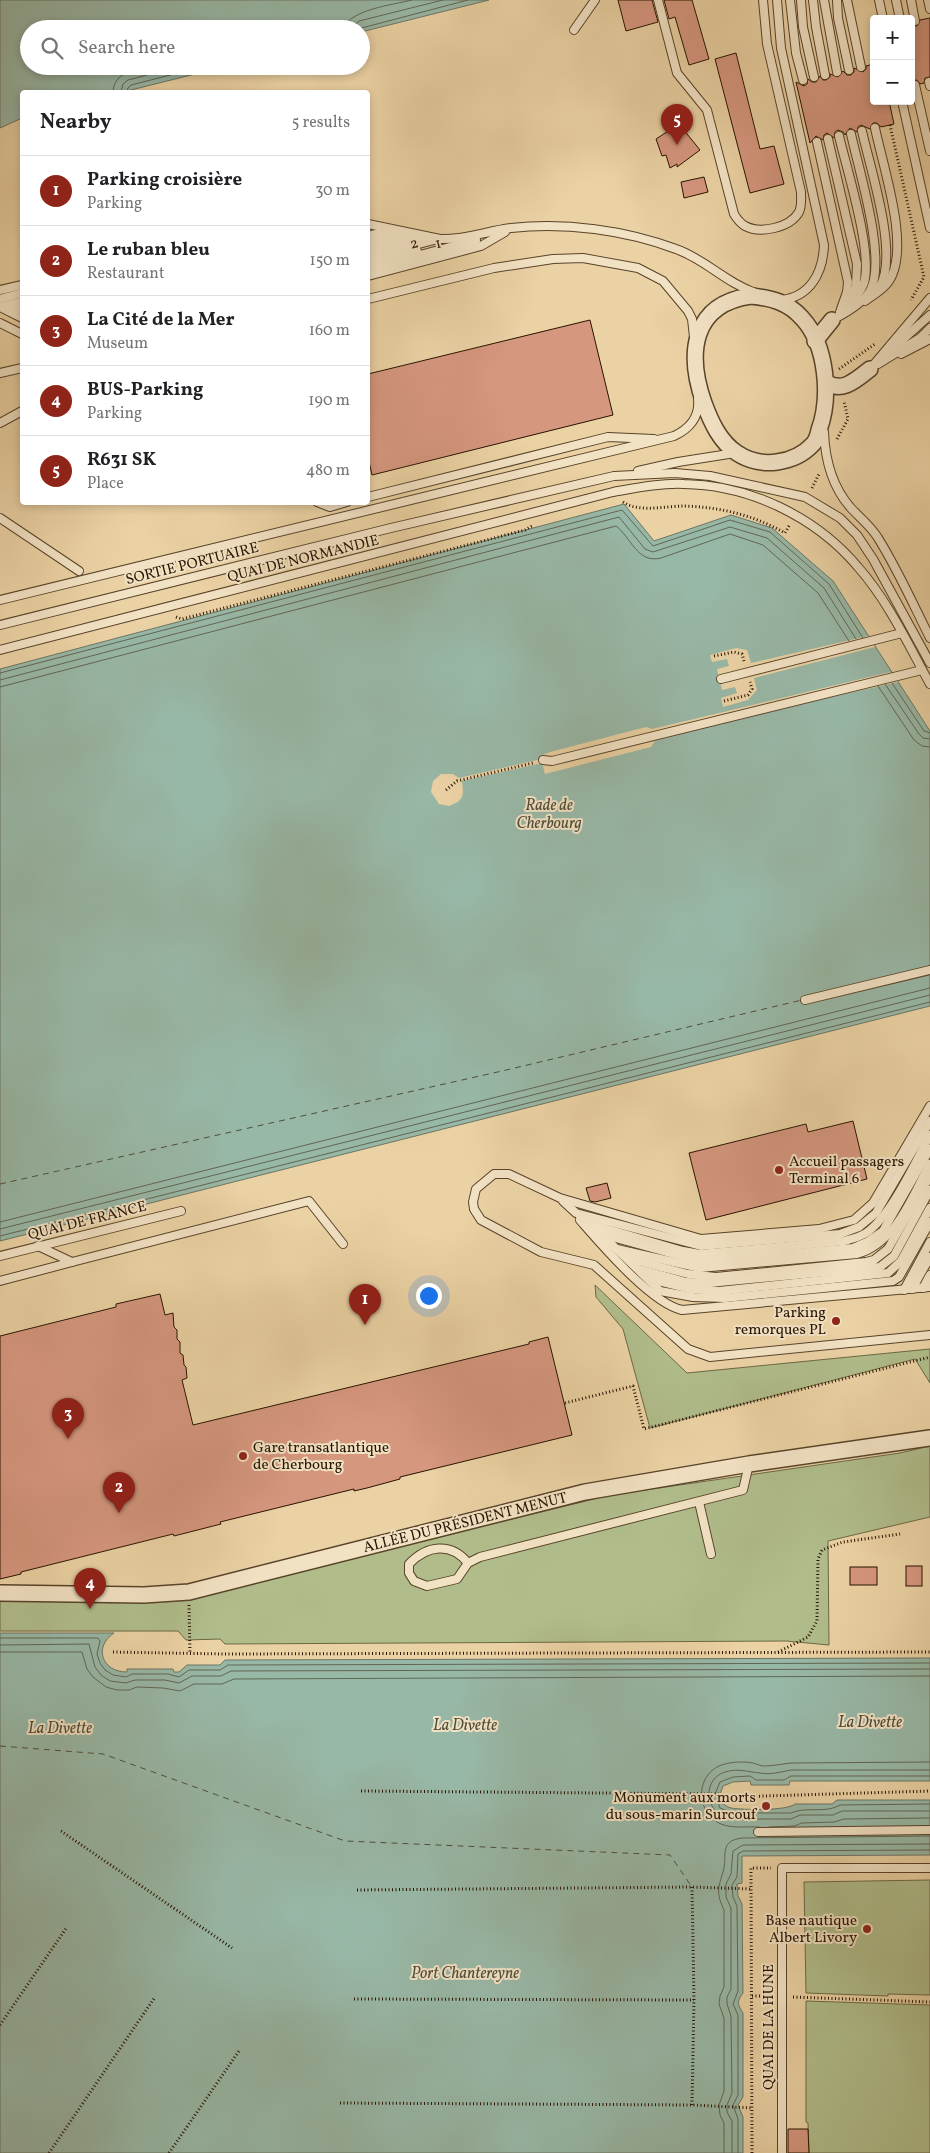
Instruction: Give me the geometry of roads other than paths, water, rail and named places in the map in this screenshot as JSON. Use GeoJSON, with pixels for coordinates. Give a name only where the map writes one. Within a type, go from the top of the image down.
{"type":"FeatureCollection","features":[{"type":"Feature","properties":{"kind":"street"},"geometry":{"type":"LineString","coordinates":[[751,296],[773,299],[787,304],[803,319],[815,341],[826,382],[826,402],[823,420],[815,442],[803,454],[787,461],[771,463],[755,461],[737,453],[724,441],[715,428],[701,394],[694,353],[700,329],[718,307],[735,298],[751,296]]}},
{"type":"Feature","properties":{"kind":"street"},"geometry":{"type":"LineString","coordinates":[[815,341],[836,316]]}},
{"type":"Feature","properties":{"kind":"street"},"geometry":{"type":"LineString","coordinates":[[826,382],[835,387],[842,387],[856,380],[870,369]]}},
{"type":"Feature","properties":{"kind":"street","name":"ALLÉE DU PRÉSIDENT MENUT"},"geometry":{"type":"LineString","coordinates":[[0,1593],[144,1595],[189,1592],[585,1492],[749,1464],[930,1438]]}},
{"type":"Feature","properties":{"kind":"lane"},"geometry":{"type":"LineString","coordinates":[[574,30],[595,0]]}},
{"type":"Feature","properties":{"kind":"lane"},"geometry":{"type":"LineString","coordinates":[[658,0],[677,73],[707,110],[734,214],[743,225],[759,230],[789,222],[799,210],[801,203],[801,192],[767,44],[763,0]]}},
{"type":"Feature","properties":{"kind":"lane"},"geometry":{"type":"LineString","coordinates":[[370,263],[511,228],[573,227],[621,234],[677,249],[698,259],[742,288],[773,299],[798,296],[813,283],[820,273],[824,245],[781,48],[777,0]]}},
{"type":"Feature","properties":{"kind":"lane"},"geometry":{"type":"LineString","coordinates":[[790,0],[796,53],[803,80]]}},
{"type":"Feature","properties":{"kind":"lane"},"geometry":{"type":"LineString","coordinates":[[800,0],[803,27],[814,78]]}},
{"type":"Feature","properties":{"kind":"lane"},"geometry":{"type":"LineString","coordinates":[[813,0],[825,75]]}},
{"type":"Feature","properties":{"kind":"lane"},"geometry":{"type":"LineString","coordinates":[[824,0],[837,72]]}},
{"type":"Feature","properties":{"kind":"lane"},"geometry":{"type":"LineString","coordinates":[[837,0],[838,18],[849,70]]}},
{"type":"Feature","properties":{"kind":"lane"},"geometry":{"type":"LineString","coordinates":[[847,0],[861,67]]}},
{"type":"Feature","properties":{"kind":"lane"},"geometry":{"type":"LineString","coordinates":[[879,0],[882,15]]}},
{"type":"Feature","properties":{"kind":"lane"},"geometry":{"type":"LineString","coordinates":[[896,0],[899,15]]}},
{"type":"Feature","properties":{"kind":"lane"},"geometry":{"type":"LineString","coordinates":[[911,0],[914,15]]}},
{"type":"Feature","properties":{"kind":"lane"},"geometry":{"type":"LineString","coordinates":[[928,0],[930,10]]}},
{"type":"Feature","properties":{"kind":"lane"},"geometry":{"type":"LineString","coordinates":[[915,85],[930,151]]}},
{"type":"Feature","properties":{"kind":"lane"},"geometry":{"type":"LineString","coordinates":[[903,105],[930,228]]}},
{"type":"Feature","properties":{"kind":"lane"},"geometry":{"type":"LineString","coordinates":[[836,316],[884,287],[890,280],[896,267],[899,242],[875,128]]}},
{"type":"Feature","properties":{"kind":"lane"},"geometry":{"type":"LineString","coordinates":[[862,131],[888,248],[885,274],[880,286],[873,295]]}},
{"type":"Feature","properties":{"kind":"lane"},"geometry":{"type":"LineString","coordinates":[[850,306],[863,300],[870,290],[876,263],[872,229],[851,134]]}},
{"type":"Feature","properties":{"kind":"lane"},"geometry":{"type":"LineString","coordinates":[[839,136],[866,261],[864,283],[850,306]]}},
{"type":"Feature","properties":{"kind":"lane"},"geometry":{"type":"LineString","coordinates":[[828,139],[857,264],[856,286],[850,306]]}},
{"type":"Feature","properties":{"kind":"lane"},"geometry":{"type":"LineString","coordinates":[[817,142],[848,282],[847,292],[836,316]]}},
{"type":"Feature","properties":{"kind":"lane"},"geometry":{"type":"LineString","coordinates":[[370,224],[440,239]]}},
{"type":"Feature","properties":{"kind":"lane"},"geometry":{"type":"LineString","coordinates":[[370,228],[378,226]]}},
{"type":"Feature","properties":{"kind":"lane","name":"1"},"geometry":{"type":"LineString","coordinates":[[370,275],[481,246],[511,228]]}},
{"type":"Feature","properties":{"kind":"lane"},"geometry":{"type":"LineString","coordinates":[[370,236],[394,230]]}},
{"type":"Feature","properties":{"kind":"lane"},"geometry":{"type":"LineString","coordinates":[[370,242],[409,232]]}},
{"type":"Feature","properties":{"kind":"lane","name":"2"},"geometry":{"type":"LineString","coordinates":[[370,268],[472,242],[494,232]]}},
{"type":"Feature","properties":{"kind":"lane"},"geometry":{"type":"LineString","coordinates":[[370,249],[425,235]]}},
{"type":"Feature","properties":{"kind":"lane"},"geometry":{"type":"LineString","coordinates":[[370,256],[440,239],[468,238]]}},
{"type":"Feature","properties":{"kind":"lane"},"geometry":{"type":"LineString","coordinates":[[370,299],[522,262],[553,259],[592,260],[638,268],[663,281],[688,311],[692,319],[694,353]]}},
{"type":"Feature","properties":{"kind":"lane"},"geometry":{"type":"LineString","coordinates":[[0,290],[20,285]]}},
{"type":"Feature","properties":{"kind":"lane"},"geometry":{"type":"LineString","coordinates":[[0,299],[20,294]]}},
{"type":"Feature","properties":{"kind":"lane"},"geometry":{"type":"LineString","coordinates":[[870,369],[930,298]]}},
{"type":"Feature","properties":{"kind":"lane"},"geometry":{"type":"LineString","coordinates":[[0,307],[20,302]]}},
{"type":"Feature","properties":{"kind":"lane"},"geometry":{"type":"LineString","coordinates":[[0,307],[20,316]]}},
{"type":"Feature","properties":{"kind":"lane"},"geometry":{"type":"LineString","coordinates":[[9,311],[20,308]]}},
{"type":"Feature","properties":{"kind":"lane"},"geometry":{"type":"LineString","coordinates":[[870,369],[930,315]]}},
{"type":"Feature","properties":{"kind":"lane"},"geometry":{"type":"LineString","coordinates":[[0,323],[20,333]]}},
{"type":"Feature","properties":{"kind":"lane"},"geometry":{"type":"LineString","coordinates":[[870,369],[920,338],[930,328]]}},
{"type":"Feature","properties":{"kind":"lane"},"geometry":{"type":"LineString","coordinates":[[870,369],[930,339]]}},
{"type":"Feature","properties":{"kind":"lane"},"geometry":{"type":"LineString","coordinates":[[0,373],[20,368]]}},
{"type":"Feature","properties":{"kind":"lane"},"geometry":{"type":"LineString","coordinates":[[0,600],[664,439],[682,433],[693,421],[698,405],[696,372]]}},
{"type":"Feature","properties":{"kind":"lane"},"geometry":{"type":"LineString","coordinates":[[0,423],[20,412]]}},
{"type":"Feature","properties":{"kind":"lane"},"geometry":{"type":"LineString","coordinates":[[823,420],[825,450],[831,474],[839,492],[849,506],[877,536],[930,638]]}},
{"type":"Feature","properties":{"kind":"lane"},"geometry":{"type":"LineString","coordinates":[[370,496],[608,437],[664,439]]}},
{"type":"Feature","properties":{"kind":"lane"},"geometry":{"type":"LineString","coordinates":[[614,476],[678,462],[737,453]]}},
{"type":"Feature","properties":{"kind":"lane"},"geometry":{"type":"LineString","coordinates":[[614,476],[675,473],[710,476],[805,497],[820,505],[840,518],[857,535],[873,559],[930,663]]}},
{"type":"Feature","properties":{"kind":"lane","name":"SORTIE PORTUAIRE"},"geometry":{"type":"LineString","coordinates":[[0,625],[391,528],[614,476]]}},
{"type":"Feature","properties":{"kind":"lane","name":"QUAI DE NORMANDIE"},"geometry":{"type":"LineString","coordinates":[[0,650],[613,492],[647,485],[685,484],[726,488],[786,509],[805,520],[848,556],[865,575],[902,633],[930,684]]}},
{"type":"Feature","properties":{"kind":"lane"},"geometry":{"type":"LineString","coordinates":[[325,505],[330,507],[337,505]]}},
{"type":"Feature","properties":{"kind":"lane"},"geometry":{"type":"LineString","coordinates":[[0,518],[79,572]]}},
{"type":"Feature","properties":{"kind":"lane"},"geometry":{"type":"LineString","coordinates":[[721,678],[902,633]]}},
{"type":"Feature","properties":{"kind":"lane"},"geometry":{"type":"LineString","coordinates":[[543,760],[552,761],[922,670]]}},
{"type":"Feature","properties":{"kind":"lane"},"geometry":{"type":"LineString","coordinates":[[805,1000],[930,970]]}},
{"type":"Feature","properties":{"kind":"lane"},"geometry":{"type":"LineString","coordinates":[[930,1106],[873,1203],[854,1220],[819,1229],[701,1239],[560,1198],[532,1184],[503,1173],[494,1174],[481,1183],[476,1188],[473,1202],[474,1209],[481,1220],[541,1252],[594,1265],[688,1348],[698,1354],[710,1357],[930,1335]]}},
{"type":"Feature","properties":{"kind":"lane"},"geometry":{"type":"LineString","coordinates":[[576,1213],[701,1246],[840,1234],[867,1222],[876,1213],[930,1121]]}},
{"type":"Feature","properties":{"kind":"lane"},"geometry":{"type":"LineString","coordinates":[[590,1224],[683,1251],[700,1254],[844,1241],[865,1234],[877,1224],[890,1206],[930,1135]]}},
{"type":"Feature","properties":{"kind":"lane"},"geometry":{"type":"LineString","coordinates":[[601,1234],[699,1260],[853,1248],[867,1242],[883,1231],[930,1149]]}},
{"type":"Feature","properties":{"kind":"lane"},"geometry":{"type":"LineString","coordinates":[[616,1248],[700,1268],[857,1254],[868,1251],[885,1239],[900,1218],[930,1164]]}},
{"type":"Feature","properties":{"kind":"lane"},"geometry":{"type":"LineString","coordinates":[[625,1257],[688,1274],[716,1277],[874,1260],[888,1249],[930,1176]]}},
{"type":"Feature","properties":{"kind":"lane"},"geometry":{"type":"LineString","coordinates":[[637,1268],[686,1282],[709,1284],[880,1267],[894,1256],[930,1190]]}},
{"type":"Feature","properties":{"kind":"lane"},"geometry":{"type":"LineString","coordinates":[[560,1198],[660,1290],[712,1299],[893,1281],[899,1277],[930,1222]]}},
{"type":"Feature","properties":{"kind":"lane"},"geometry":{"type":"LineString","coordinates":[[560,1198],[615,1260],[664,1304],[673,1308],[696,1310],[927,1287],[930,1276]]}},
{"type":"Feature","properties":{"kind":"lane"},"geometry":{"type":"LineString","coordinates":[[0,1281],[309,1201],[343,1244]]}},
{"type":"Feature","properties":{"kind":"lane"},"geometry":{"type":"LineString","coordinates":[[648,1279],[690,1289],[719,1291],[888,1273],[901,1261],[930,1208]]}},
{"type":"Feature","properties":{"kind":"lane","name":"QUAI DE FRANCE"},"geometry":{"type":"LineString","coordinates":[[0,1256],[181,1211]]}},
{"type":"Feature","properties":{"kind":"lane"},"geometry":{"type":"LineString","coordinates":[[908,1289],[930,1242]]}},
{"type":"Feature","properties":{"kind":"lane"},"geometry":{"type":"LineString","coordinates":[[38,1246],[72,1262]]}},
{"type":"Feature","properties":{"kind":"lane"},"geometry":{"type":"LineString","coordinates":[[908,1289],[930,1257]]}},
{"type":"Feature","properties":{"kind":"lane"},"geometry":{"type":"LineString","coordinates":[[468,1563],[460,1553],[444,1549],[434,1549],[420,1553],[410,1564],[409,1573],[414,1581],[427,1586],[443,1584],[457,1579],[468,1563],[480,1557],[743,1490],[749,1464]]}},
{"type":"Feature","properties":{"kind":"lane"},"geometry":{"type":"LineString","coordinates":[[699,1502],[711,1554]]}},
{"type":"Feature","properties":{"kind":"lane"},"geometry":{"type":"LineString","coordinates":[[758,1832],[930,1830]]}},
{"type":"Feature","properties":{"kind":"lane","name":"QUAI DE LA HUNE"},"geometry":{"type":"LineString","coordinates":[[782,2153],[782,1868],[930,1868]]}},
{"type":"Feature","properties":{"kind":"water"},"geometry":{"type":"Polygon","coordinates":[[[0,0],[489,0],[370,30],[370,20],[20,20],[20,75],[191,75],[131,90],[20,90],[20,119],[0,128],[0,0]]]}},
{"type":"Feature","properties":{"kind":"water","name":"Rade de Cherbourg"},"geometry":{"type":"Polygon","coordinates":[[[624,504],[654,541],[731,515],[772,528],[833,581],[930,731],[930,1006],[0,1241],[0,669],[624,504]]]}},
{"type":"Feature","properties":{"kind":"water","name":"Port Chantereyne"},"geometry":{"type":"Polygon","coordinates":[[[0,1633],[114,1633],[104,1645],[102,1651],[103,1658],[111,1668],[127,1672],[127,1669],[173,1669],[174,1672],[179,1672],[187,1665],[220,1665],[225,1660],[930,1658],[930,1781],[790,1781],[789,1785],[751,1785],[750,1781],[733,1782],[723,1786],[720,1794],[723,1804],[731,1808],[745,1809],[774,1809],[795,1804],[832,1804],[837,1800],[930,1800],[930,1855],[742,1856],[742,1883],[737,1884],[738,1896],[742,1904],[743,1993],[738,2003],[743,2013],[743,2097],[738,2105],[743,2117],[743,2153],[0,2153],[0,1633]]]}},
{"type":"Feature","properties":{"kind":"place","name":"R631 SK"},"geometry":{"type":"Point","coordinates":[677,145]}},
{"type":"Feature","properties":{"kind":"place","name":"Accueil passagers Terminal 6"},"geometry":{"type":"Point","coordinates":[779,1170]}},
{"type":"Feature","properties":{"kind":"place","name":"Parking remorques PL"},"geometry":{"type":"Point","coordinates":[836,1321]}},
{"type":"Feature","properties":{"kind":"place","name":"Parking croisière"},"geometry":{"type":"Point","coordinates":[365,1325]}},
{"type":"Feature","properties":{"kind":"place","name":"La Cité de la Mer"},"geometry":{"type":"Point","coordinates":[68,1439]}},
{"type":"Feature","properties":{"kind":"place","name":"Gare transatlantique de Cherbourg"},"geometry":{"type":"Point","coordinates":[243,1456]}},
{"type":"Feature","properties":{"kind":"place","name":"Le ruban bleu"},"geometry":{"type":"Point","coordinates":[119,1513]}},
{"type":"Feature","properties":{"kind":"place","name":"BUS-Parking"},"geometry":{"type":"Point","coordinates":[90,1609]}},
{"type":"Feature","properties":{"kind":"place","name":"Monument aux morts du sous-marin Surcouf"},"geometry":{"type":"Point","coordinates":[766,1806]}},
{"type":"Feature","properties":{"kind":"place","name":"Base nautique Albert Livory"},"geometry":{"type":"Point","coordinates":[867,1929]}},
{"type":"Feature","properties":{"kind":"water label","name":"La Divette"},"geometry":{"type":"Point","coordinates":[870,1721]}},
{"type":"Feature","properties":{"kind":"water label","name":"La Divette"},"geometry":{"type":"Point","coordinates":[465,1724]}},
{"type":"Feature","properties":{"kind":"water label","name":"La Divette"},"geometry":{"type":"Point","coordinates":[60,1727]}}]}
